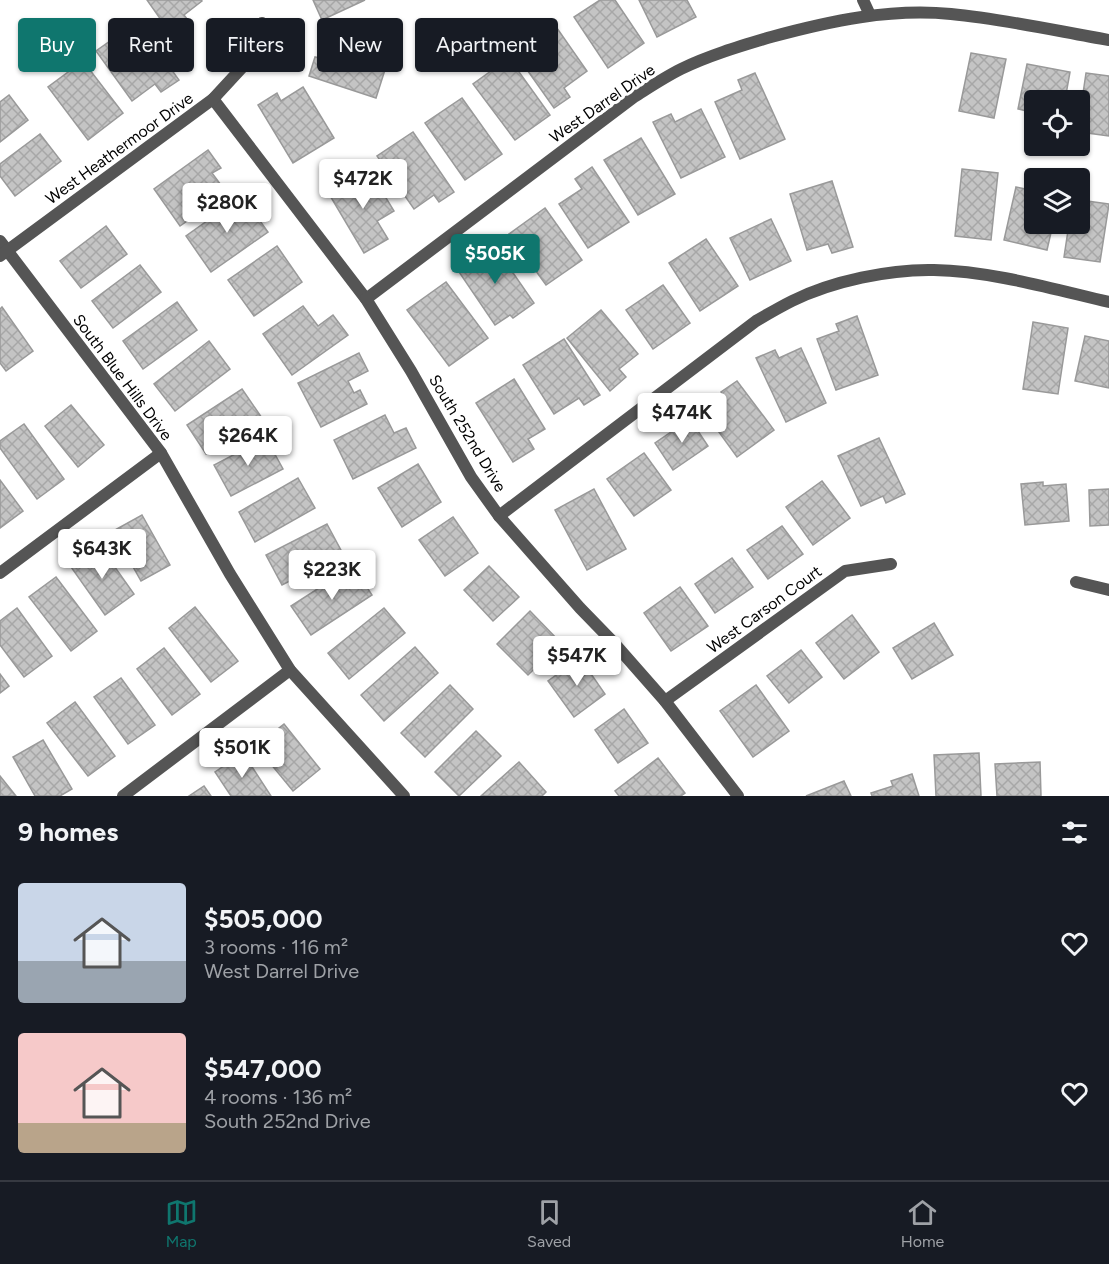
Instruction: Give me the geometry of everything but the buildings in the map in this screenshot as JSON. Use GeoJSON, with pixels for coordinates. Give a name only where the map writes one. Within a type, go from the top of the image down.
{"type":"FeatureCollection","features":[{"type":"Feature","properties":{"kind":"street"},"geometry":{"type":"LineString","coordinates":[[863,0],[870,15]]}},
{"type":"Feature","properties":{"kind":"street"},"geometry":{"type":"LineString","coordinates":[[870,15],[875,0]]}},
{"type":"Feature","properties":{"kind":"street","name":"West Darrel Drive"},"geometry":{"type":"LineString","coordinates":[[366,299],[634,97],[681,69],[735,47],[818,24],[870,15],[911,13],[950,14],[990,19],[1109,40]]}},
{"type":"Feature","properties":{"kind":"street","name":"West Heathermoor Drive"},"geometry":{"type":"LineString","coordinates":[[2,249],[213,99],[238,72]]}},
{"type":"Feature","properties":{"kind":"street","name":"South 252nd Drive"},"geometry":{"type":"LineString","coordinates":[[213,99],[366,299],[411,371],[471,477],[499,516],[665,701],[738,796]]}},
{"type":"Feature","properties":{"kind":"street","name":"South Blue Hills Drive"},"geometry":{"type":"LineString","coordinates":[[2,249],[160,453],[230,574],[290,670],[404,796]]}},
{"type":"Feature","properties":{"kind":"street"},"geometry":{"type":"LineString","coordinates":[[499,516],[756,321],[791,301],[818,290],[893,273],[934,270],[1015,281],[1109,302]]}},
{"type":"Feature","properties":{"kind":"street"},"geometry":{"type":"LineString","coordinates":[[0,573],[160,453]]}},
{"type":"Feature","properties":{"kind":"street","name":"West Carson Court"},"geometry":{"type":"LineString","coordinates":[[665,701],[846,571],[891,564]]}},
{"type":"Feature","properties":{"kind":"street"},"geometry":{"type":"LineString","coordinates":[[1076,582],[1109,590]]}},
{"type":"Feature","properties":{"kind":"street"},"geometry":{"type":"LineString","coordinates":[[123,796],[290,670]]}}]}
